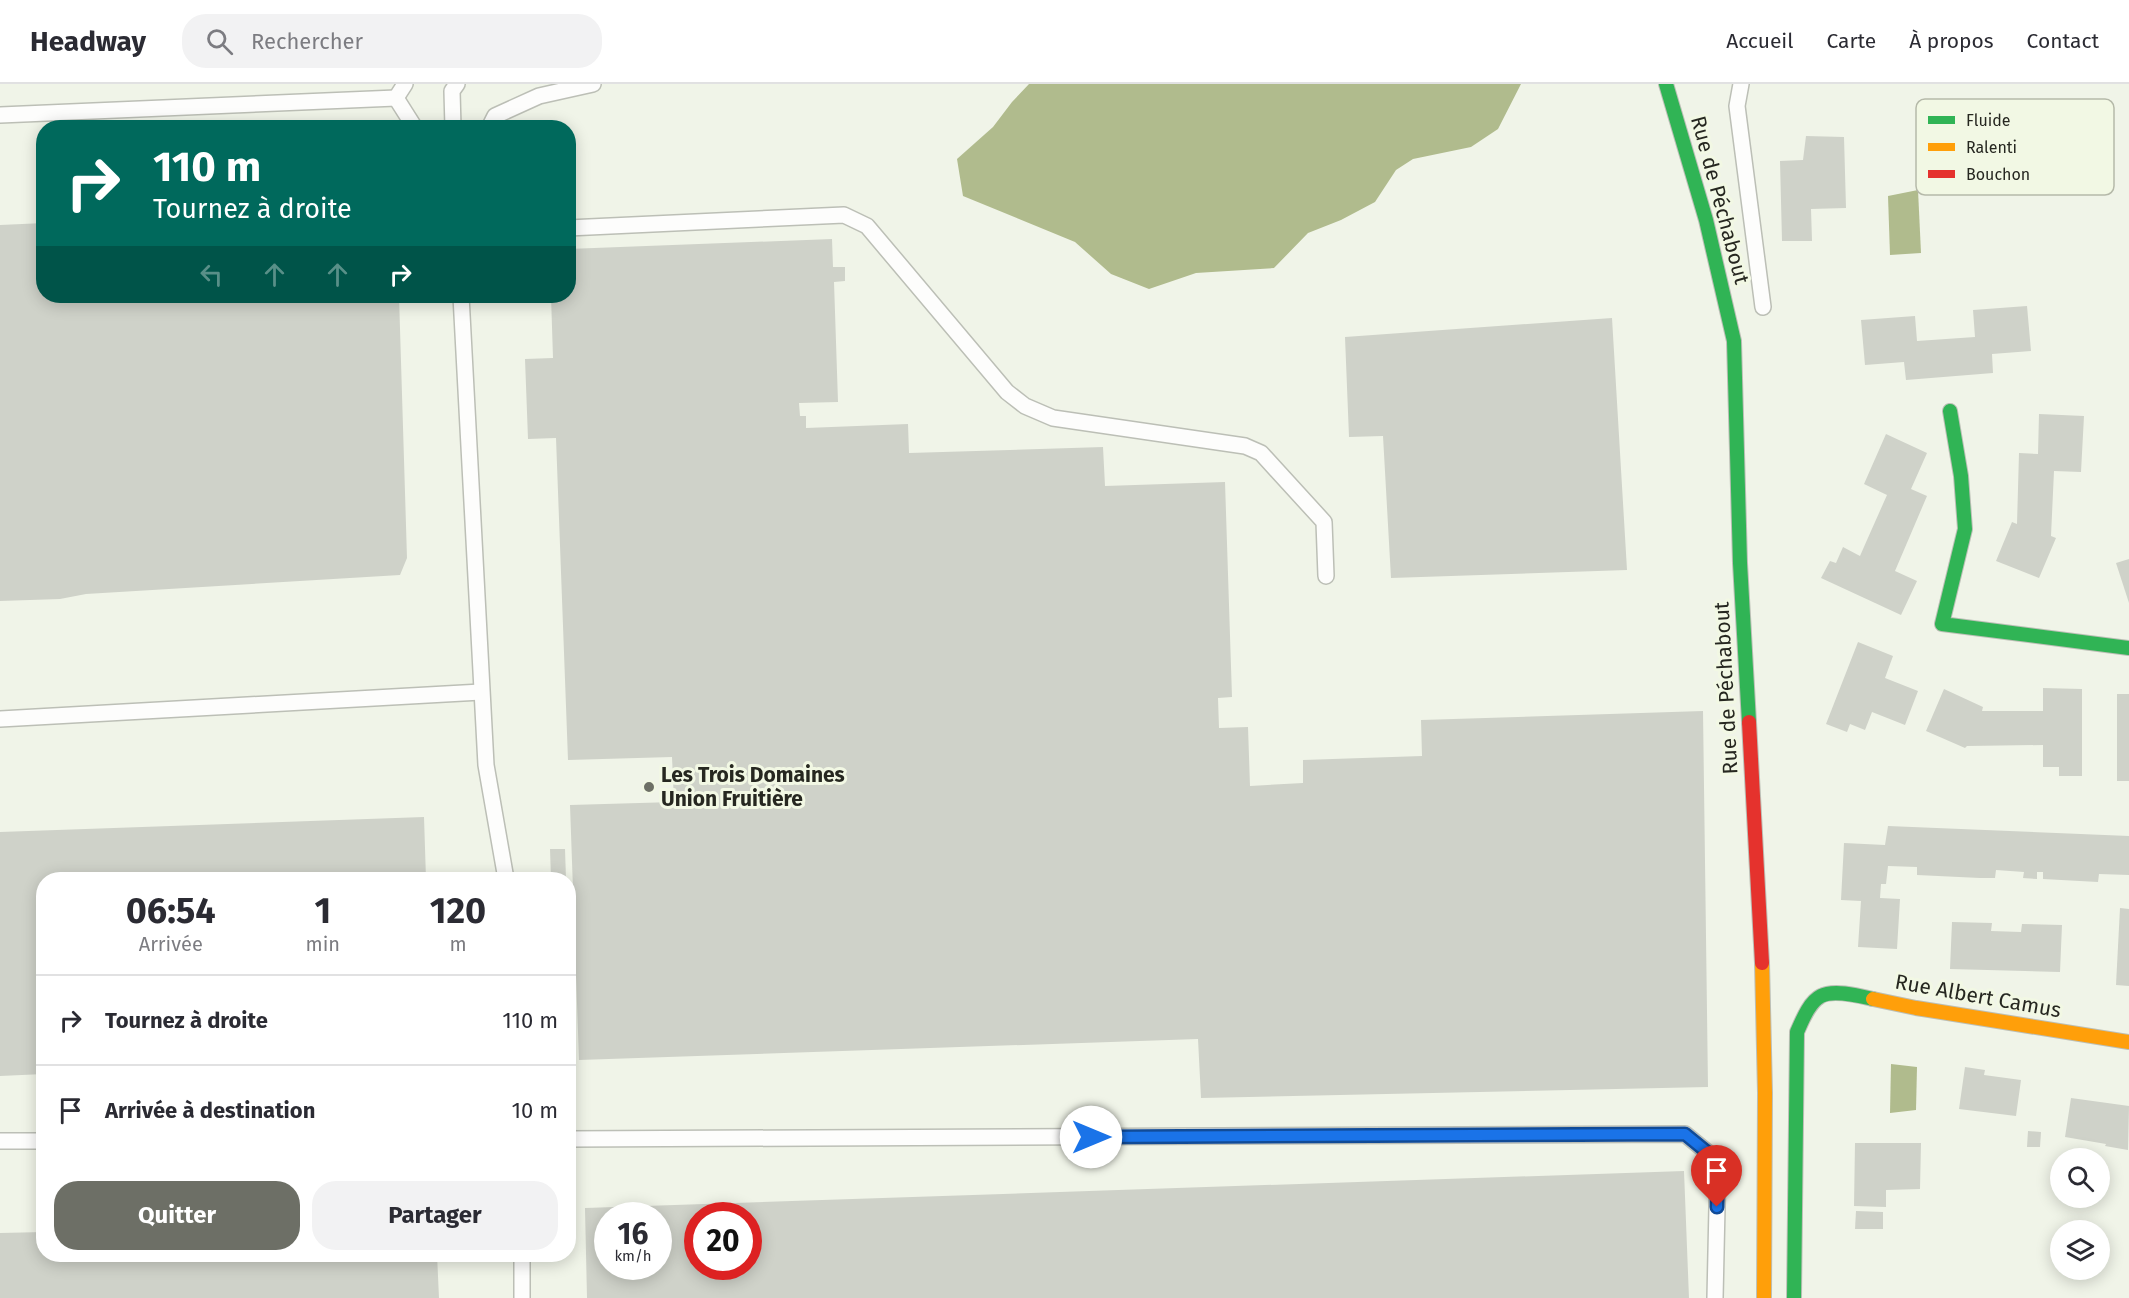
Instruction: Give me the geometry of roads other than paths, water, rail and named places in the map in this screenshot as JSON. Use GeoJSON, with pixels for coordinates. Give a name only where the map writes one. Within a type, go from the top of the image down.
{"type":"FeatureCollection","features":[{"type":"Feature","properties":{"kind":"street","name":"Rue de Péchabout"},"geometry":{"type":"LineString","coordinates":[[1666,84],[1706,220],[1734,341],[1740,563],[1763,978],[1766,1093],[1764,1298]]}},
{"type":"Feature","properties":{"kind":"street"},"geometry":{"type":"LineString","coordinates":[[1950,411],[1961,476],[1965,529],[1942,624],[2129,648]]}},
{"type":"Feature","properties":{"kind":"street","name":"Rue Albert Camus"},"geometry":{"type":"LineString","coordinates":[[1794,1298],[1797,1032],[1807,1011],[1821,996],[1845,993],[1916,1008],[2129,1042]]}},
{"type":"Feature","properties":{"kind":"lane"},"geometry":{"type":"LineString","coordinates":[[396,98],[405,84]]}},
{"type":"Feature","properties":{"kind":"lane"},"geometry":{"type":"LineString","coordinates":[[453,120],[452,91],[457,84]]}},
{"type":"Feature","properties":{"kind":"lane"},"geometry":{"type":"LineString","coordinates":[[493,120],[495,116],[539,96],[593,84]]}},
{"type":"Feature","properties":{"kind":"lane"},"geometry":{"type":"LineString","coordinates":[[1741,84],[1737,105],[1763,307]]}},
{"type":"Feature","properties":{"kind":"lane"},"geometry":{"type":"LineString","coordinates":[[0,115],[396,98]]}},
{"type":"Feature","properties":{"kind":"lane"},"geometry":{"type":"LineString","coordinates":[[396,98],[410,120]]}},
{"type":"Feature","properties":{"kind":"lane"},"geometry":{"type":"LineString","coordinates":[[576,228],[844,215],[867,226],[1006,392],[1025,406],[1053,418],[1245,446],[1261,453],[1324,522],[1326,576]]}},
{"type":"Feature","properties":{"kind":"lane"},"geometry":{"type":"LineString","coordinates":[[461,303],[486,765],[506,872]]}},
{"type":"Feature","properties":{"kind":"lane"},"geometry":{"type":"LineString","coordinates":[[0,719],[481,692]]}},
{"type":"Feature","properties":{"kind":"lane"},"geometry":{"type":"LineString","coordinates":[[576,1139],[1685,1134],[1718,1161],[1715,1298]]}},
{"type":"Feature","properties":{"kind":"lane"},"geometry":{"type":"LineString","coordinates":[[0,1141],[36,1141]]}},
{"type":"Feature","properties":{"kind":"lane"},"geometry":{"type":"LineString","coordinates":[[522,1262],[522,1298]]}},
{"type":"Feature","properties":{"kind":"place","name":"Les Trois Domaines Union Fruitière"},"geometry":{"type":"Point","coordinates":[649,787]}}]}
